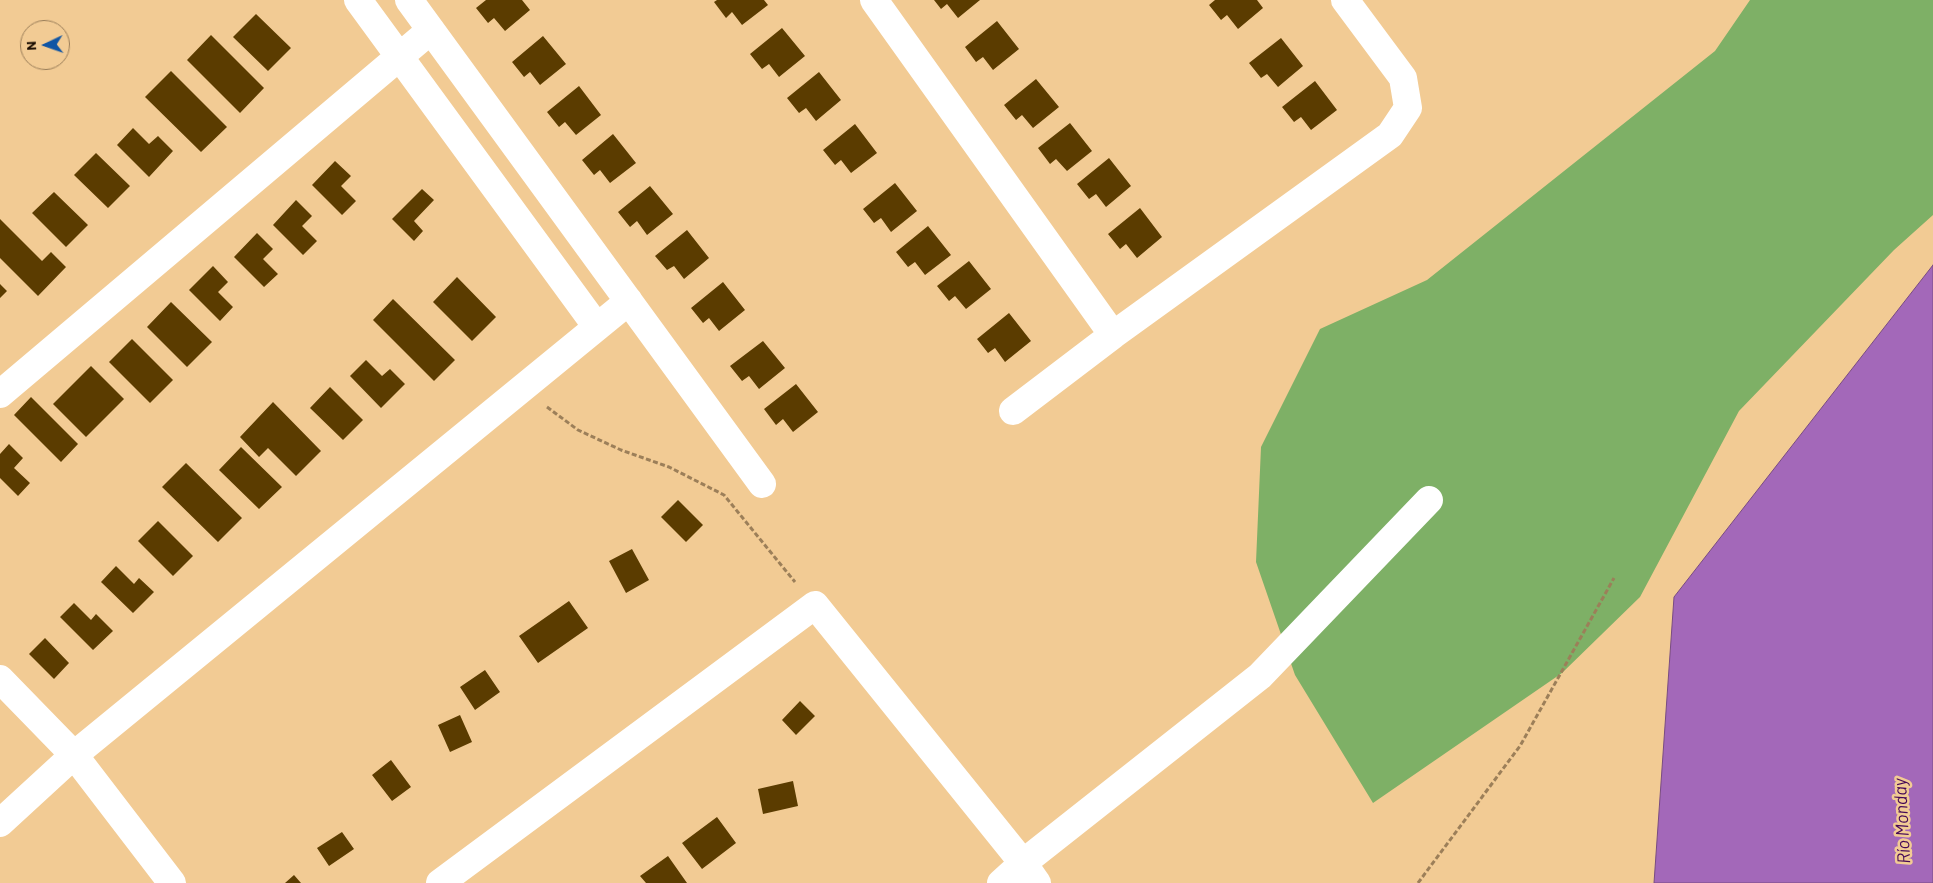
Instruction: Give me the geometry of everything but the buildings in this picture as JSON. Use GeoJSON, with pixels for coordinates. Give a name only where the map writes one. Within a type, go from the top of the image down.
{"type":"FeatureCollection","features":[{"type":"Feature","properties":{"kind":"street"},"geometry":{"type":"LineString","coordinates":[[358,0],[400,55],[596,327]]}},
{"type":"Feature","properties":{"kind":"street"},"geometry":{"type":"LineString","coordinates":[[409,0],[762,484]]}},
{"type":"Feature","properties":{"kind":"street"},"geometry":{"type":"LineString","coordinates":[[874,0],[1113,336]]}},
{"type":"Feature","properties":{"kind":"street"},"geometry":{"type":"LineString","coordinates":[[1013,411],[1390,134],[1408,108],[1404,78],[1345,0]]}},
{"type":"Feature","properties":{"kind":"street"},"geometry":{"type":"LineString","coordinates":[[0,394],[430,30]]}},
{"type":"Feature","properties":{"kind":"street"},"geometry":{"type":"LineString","coordinates":[[0,823],[74,755],[629,301]]}},
{"type":"Feature","properties":{"kind":"street"},"geometry":{"type":"LineString","coordinates":[[1001,883],[1030,873],[1260,676],[1430,500]]}},
{"type":"Feature","properties":{"kind":"street"},"geometry":{"type":"LineString","coordinates":[[440,883],[816,605],[1030,873]]}},
{"type":"Feature","properties":{"kind":"street"},"geometry":{"type":"LineString","coordinates":[[0,680],[74,755],[172,883]]}},
{"type":"Feature","properties":{"kind":"path"},"geometry":{"type":"LineString","coordinates":[[522,388],[578,430],[621,450],[669,467],[724,495],[776,560],[816,605]]}},
{"type":"Feature","properties":{"kind":"path"},"geometry":{"type":"LineString","coordinates":[[1418,883],[1520,746],[1614,578]]}},
{"type":"Feature","properties":{"kind":"green space"},"geometry":{"type":"Polygon","coordinates":[[[1750,0],[1933,0],[1933,215],[1894,250],[1739,411],[1640,597],[1562,673],[1373,803],[1295,675],[1256,562],[1261,447],[1320,329],[1427,280],[1715,51],[1750,0]]]}},
{"type":"Feature","properties":{"kind":"water","name":"Río Monday"},"geometry":{"type":"Polygon","coordinates":[[[1933,265],[1933,883],[1654,883],[1674,597],[1933,265]]]}}]}
